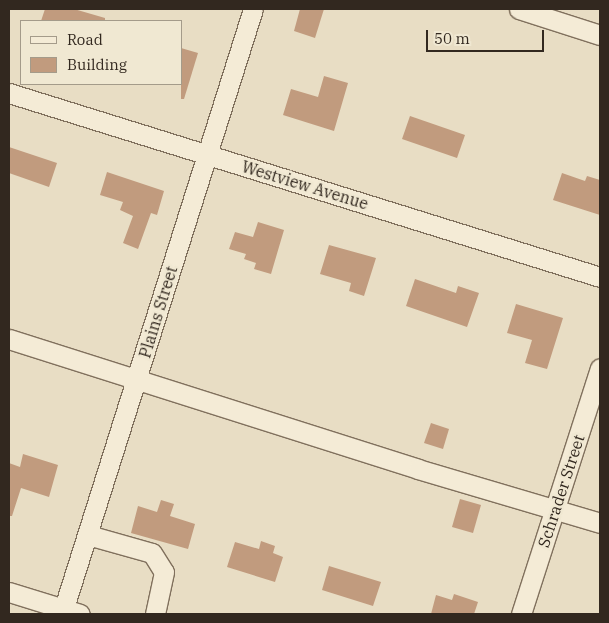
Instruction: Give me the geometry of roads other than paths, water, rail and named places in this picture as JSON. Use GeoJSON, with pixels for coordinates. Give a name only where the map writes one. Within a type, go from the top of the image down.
{"type":"FeatureCollection","features":[{"type":"Feature","properties":{"kind":"street","name":"Plains Street"},"geometry":{"type":"LineString","coordinates":[[69,613],[88,534],[254,9]]}},
{"type":"Feature","properties":{"kind":"street"},"geometry":{"type":"LineString","coordinates":[[519,9],[600,35]]}},
{"type":"Feature","properties":{"kind":"street","name":"Westview Avenue"},"geometry":{"type":"LineString","coordinates":[[9,93],[600,277]]}},
{"type":"Feature","properties":{"kind":"street"},"geometry":{"type":"LineString","coordinates":[[9,339],[137,378],[418,469],[600,523]]}},
{"type":"Feature","properties":{"kind":"street","name":"Schrader Street"},"geometry":{"type":"LineString","coordinates":[[522,614],[600,368]]}},
{"type":"Feature","properties":{"kind":"street"},"geometry":{"type":"LineString","coordinates":[[88,534],[152,553],[164,572],[155,614]]}},
{"type":"Feature","properties":{"kind":"street"},"geometry":{"type":"LineString","coordinates":[[9,592],[69,613]]}}]}
